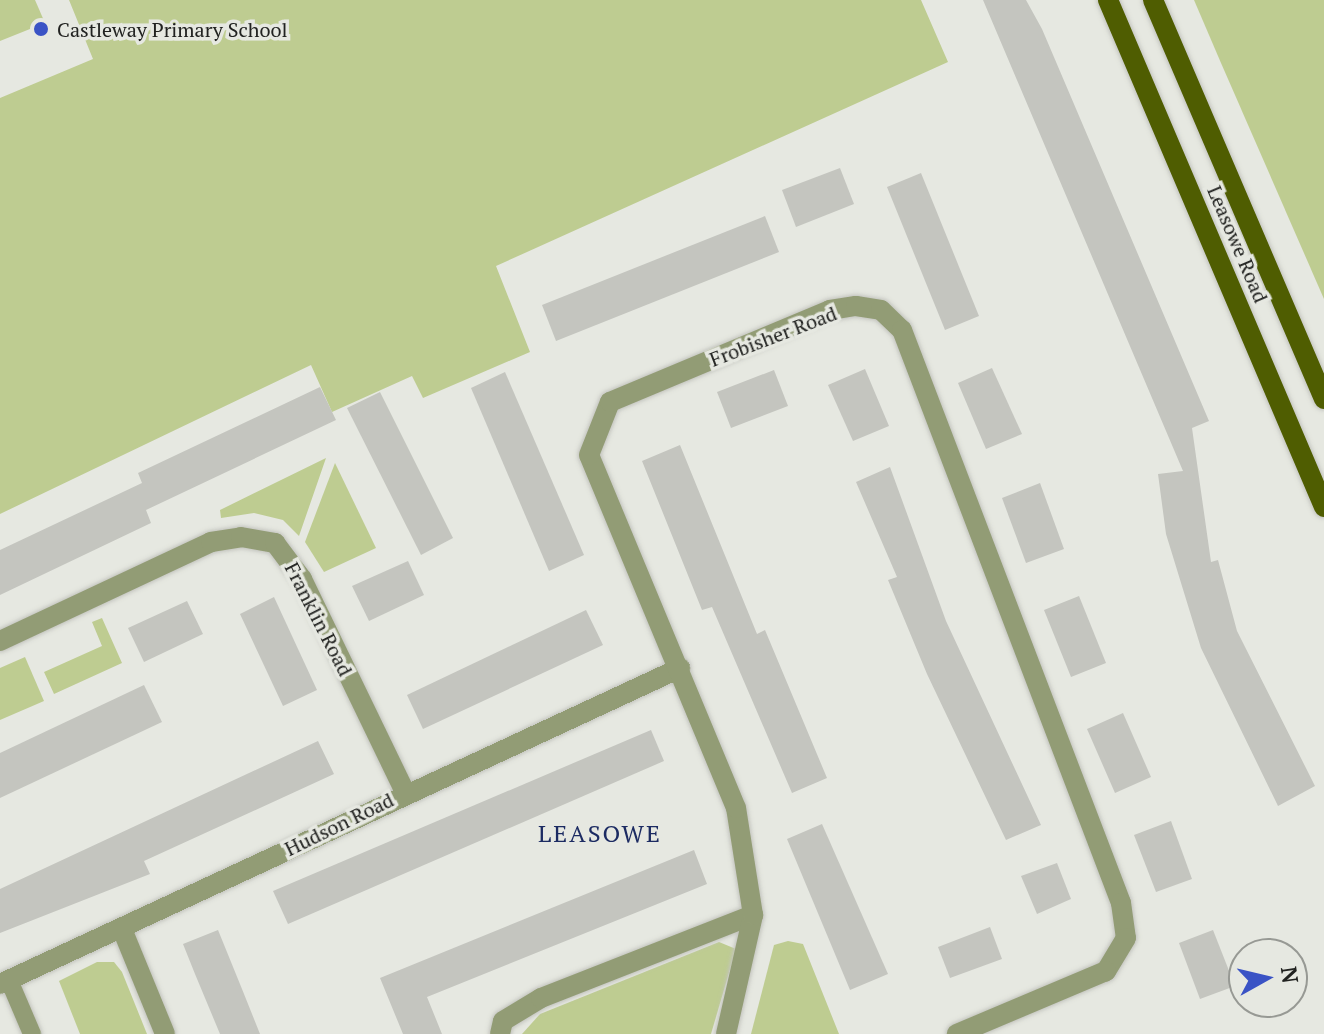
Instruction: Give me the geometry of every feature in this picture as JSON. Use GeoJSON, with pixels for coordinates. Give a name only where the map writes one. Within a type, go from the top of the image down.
{"type":"FeatureCollection","features":[{"type":"Feature","properties":{"kind":"main road","name":"Leasowe Road"},"geometry":{"type":"LineString","coordinates":[[1108,0],[1324,507]]}},
{"type":"Feature","properties":{"kind":"main road","name":"Leasowe Road"},"geometry":{"type":"LineString","coordinates":[[1153,0],[1324,399]]}},
{"type":"Feature","properties":{"kind":"street","name":"Frobisher Road"},"geometry":{"type":"LineString","coordinates":[[726,1034],[753,915],[736,808],[589,455],[595,426],[610,402],[830,310],[881,310],[912,355],[1009,627],[1121,903],[1126,938],[1106,971],[957,1034]]}},
{"type":"Feature","properties":{"kind":"street","name":"Franklin Road"},"geometry":{"type":"LineString","coordinates":[[0,641],[211,542],[241,537],[275,543],[302,579],[405,792]]}},
{"type":"Feature","properties":{"kind":"street","name":"Hudson Road"},"geometry":{"type":"LineString","coordinates":[[5,982],[405,792],[680,668]]}},
{"type":"Feature","properties":{"kind":"street"},"geometry":{"type":"LineString","coordinates":[[500,1034],[503,1021],[541,998],[753,915]]}},
{"type":"Feature","properties":{"kind":"street"},"geometry":{"type":"LineString","coordinates":[[122,929],[165,1034]]}},
{"type":"Feature","properties":{"kind":"lane"},"geometry":{"type":"LineString","coordinates":[[5,982],[32,1034]]}},
{"type":"Feature","properties":{"kind":"green space"},"geometry":{"type":"Polygon","coordinates":[[[0,0],[35,0],[45,23],[0,41],[0,0]]]}},
{"type":"Feature","properties":{"kind":"green space"},"geometry":{"type":"Polygon","coordinates":[[[69,0],[921,0],[948,62],[496,266],[530,352],[423,398],[412,376],[332,412],[311,365],[0,514],[0,98],[93,59],[69,0]]]}},
{"type":"Feature","properties":{"kind":"green space"},"geometry":{"type":"Polygon","coordinates":[[[1194,0],[1324,0],[1324,299],[1221,63],[1194,0]]]}},
{"type":"Feature","properties":{"kind":"green space"},"geometry":{"type":"Polygon","coordinates":[[[326,458],[299,536],[283,520],[254,513],[221,518],[220,510],[326,458]]]}},
{"type":"Feature","properties":{"kind":"green space"},"geometry":{"type":"Polygon","coordinates":[[[335,463],[376,548],[324,572],[305,542],[335,463]]]}},
{"type":"Feature","properties":{"kind":"green space"},"geometry":{"type":"Polygon","coordinates":[[[102,618],[122,663],[54,694],[44,672],[102,646],[92,622],[102,618]]]}},
{"type":"Feature","properties":{"kind":"green space"},"geometry":{"type":"Polygon","coordinates":[[[25,657],[44,701],[0,720],[0,668],[25,657]]]}},
{"type":"Feature","properties":{"kind":"green space"},"geometry":{"type":"Polygon","coordinates":[[[788,941],[803,944],[839,1034],[751,1034],[774,945],[788,941]]]}},
{"type":"Feature","properties":{"kind":"green space"},"geometry":{"type":"Polygon","coordinates":[[[719,942],[736,949],[711,1034],[522,1034],[540,1014],[719,942]]]}},
{"type":"Feature","properties":{"kind":"green space"},"geometry":{"type":"Polygon","coordinates":[[[97,962],[114,962],[122,972],[147,1034],[80,1034],[59,981],[97,962]]]}},
{"type":"Feature","properties":{"kind":"building"},"geometry":{"type":"Polygon","coordinates":[[[983,0],[1026,0],[1042,29],[1209,421],[1192,428],[1211,562],[1218,560],[1237,631],[1315,786],[1278,806],[1201,648],[1166,534],[1158,474],[1183,471],[983,0]]]}},
{"type":"Feature","properties":{"kind":"building"},"geometry":{"type":"Polygon","coordinates":[[[840,168],[854,204],[796,227],[782,190],[840,168]]]}},
{"type":"Feature","properties":{"kind":"building"},"geometry":{"type":"Polygon","coordinates":[[[921,173],[979,316],[945,330],[887,187],[921,173]]]}},
{"type":"Feature","properties":{"kind":"building"},"geometry":{"type":"Polygon","coordinates":[[[765,216],[779,252],[556,341],[542,305],[765,216]]]}},
{"type":"Feature","properties":{"kind":"building"},"geometry":{"type":"Polygon","coordinates":[[[992,368],[1022,434],[986,449],[958,383],[992,368]]]}},
{"type":"Feature","properties":{"kind":"building"},"geometry":{"type":"Polygon","coordinates":[[[865,369],[889,426],[853,441],[828,385],[865,369]]]}},
{"type":"Feature","properties":{"kind":"building"},"geometry":{"type":"Polygon","coordinates":[[[774,370],[788,406],[731,428],[717,392],[774,370]]]}},
{"type":"Feature","properties":{"kind":"building"},"geometry":{"type":"Polygon","coordinates":[[[505,372],[584,555],[549,571],[471,388],[505,372]]]}},
{"type":"Feature","properties":{"kind":"building"},"geometry":{"type":"Polygon","coordinates":[[[320,387],[336,420],[146,510],[151,523],[0,595],[0,550],[142,483],[138,473],[320,387]]]}},
{"type":"Feature","properties":{"kind":"building"},"geometry":{"type":"Polygon","coordinates":[[[380,392],[453,538],[421,555],[347,408],[380,392]]]}},
{"type":"Feature","properties":{"kind":"building"},"geometry":{"type":"Polygon","coordinates":[[[680,445],[757,634],[765,630],[827,778],[792,793],[712,607],[702,610],[642,461],[680,445]]]}},
{"type":"Feature","properties":{"kind":"building"},"geometry":{"type":"Polygon","coordinates":[[[890,467],[946,621],[1041,825],[1006,840],[927,674],[888,580],[897,577],[856,482],[890,467]]]}},
{"type":"Feature","properties":{"kind":"building"},"geometry":{"type":"Polygon","coordinates":[[[1040,483],[1064,549],[1026,563],[1002,498],[1040,483]]]}},
{"type":"Feature","properties":{"kind":"building"},"geometry":{"type":"Polygon","coordinates":[[[408,561],[424,595],[369,621],[352,586],[408,561]]]}},
{"type":"Feature","properties":{"kind":"building"},"geometry":{"type":"Polygon","coordinates":[[[1079,596],[1106,663],[1071,677],[1044,610],[1079,596]]]}},
{"type":"Feature","properties":{"kind":"building"},"geometry":{"type":"Polygon","coordinates":[[[274,597],[317,690],[283,706],[240,614],[274,597]]]}},
{"type":"Feature","properties":{"kind":"building"},"geometry":{"type":"Polygon","coordinates":[[[187,601],[203,634],[144,662],[128,628],[187,601]]]}},
{"type":"Feature","properties":{"kind":"building"},"geometry":{"type":"Polygon","coordinates":[[[586,610],[603,645],[423,729],[407,695],[586,610]]]}},
{"type":"Feature","properties":{"kind":"building"},"geometry":{"type":"Polygon","coordinates":[[[144,685],[162,722],[0,798],[0,753],[144,685]]]}},
{"type":"Feature","properties":{"kind":"building"},"geometry":{"type":"Polygon","coordinates":[[[1123,713],[1151,777],[1115,793],[1087,729],[1123,713]]]}},
{"type":"Feature","properties":{"kind":"building"},"geometry":{"type":"Polygon","coordinates":[[[651,730],[664,761],[288,924],[273,891],[651,730]]]}},
{"type":"Feature","properties":{"kind":"building"},"geometry":{"type":"Polygon","coordinates":[[[318,741],[334,774],[144,861],[150,874],[0,933],[0,889],[318,741]]]}},
{"type":"Feature","properties":{"kind":"building"},"geometry":{"type":"Polygon","coordinates":[[[1171,821],[1192,879],[1156,892],[1134,835],[1171,821]]]}},
{"type":"Feature","properties":{"kind":"building"},"geometry":{"type":"Polygon","coordinates":[[[822,824],[888,974],[850,990],[787,839],[822,824]]]}},
{"type":"Feature","properties":{"kind":"building"},"geometry":{"type":"Polygon","coordinates":[[[694,850],[707,884],[427,997],[442,1034],[403,1034],[380,978],[694,850]]]}},
{"type":"Feature","properties":{"kind":"building"},"geometry":{"type":"Polygon","coordinates":[[[1057,863],[1071,899],[1037,914],[1021,876],[1057,863]]]}},
{"type":"Feature","properties":{"kind":"building"},"geometry":{"type":"Polygon","coordinates":[[[990,927],[1002,959],[950,978],[938,947],[990,927]]]}},
{"type":"Feature","properties":{"kind":"building"},"geometry":{"type":"Polygon","coordinates":[[[218,930],[260,1034],[220,1034],[195,974],[183,944],[218,930]]]}},
{"type":"Feature","properties":{"kind":"building"},"geometry":{"type":"Polygon","coordinates":[[[1213,930],[1228,968],[1228,989],[1200,999],[1179,943],[1213,930]]]}},
{"type":"Feature","properties":{"kind":"place","name":"Castleway Primary School"},"geometry":{"type":"Point","coordinates":[41,29]}},
{"type":"Feature","properties":{"kind":"district","name":"LEASOWE"},"geometry":{"type":"Point","coordinates":[600,834]}}]}
